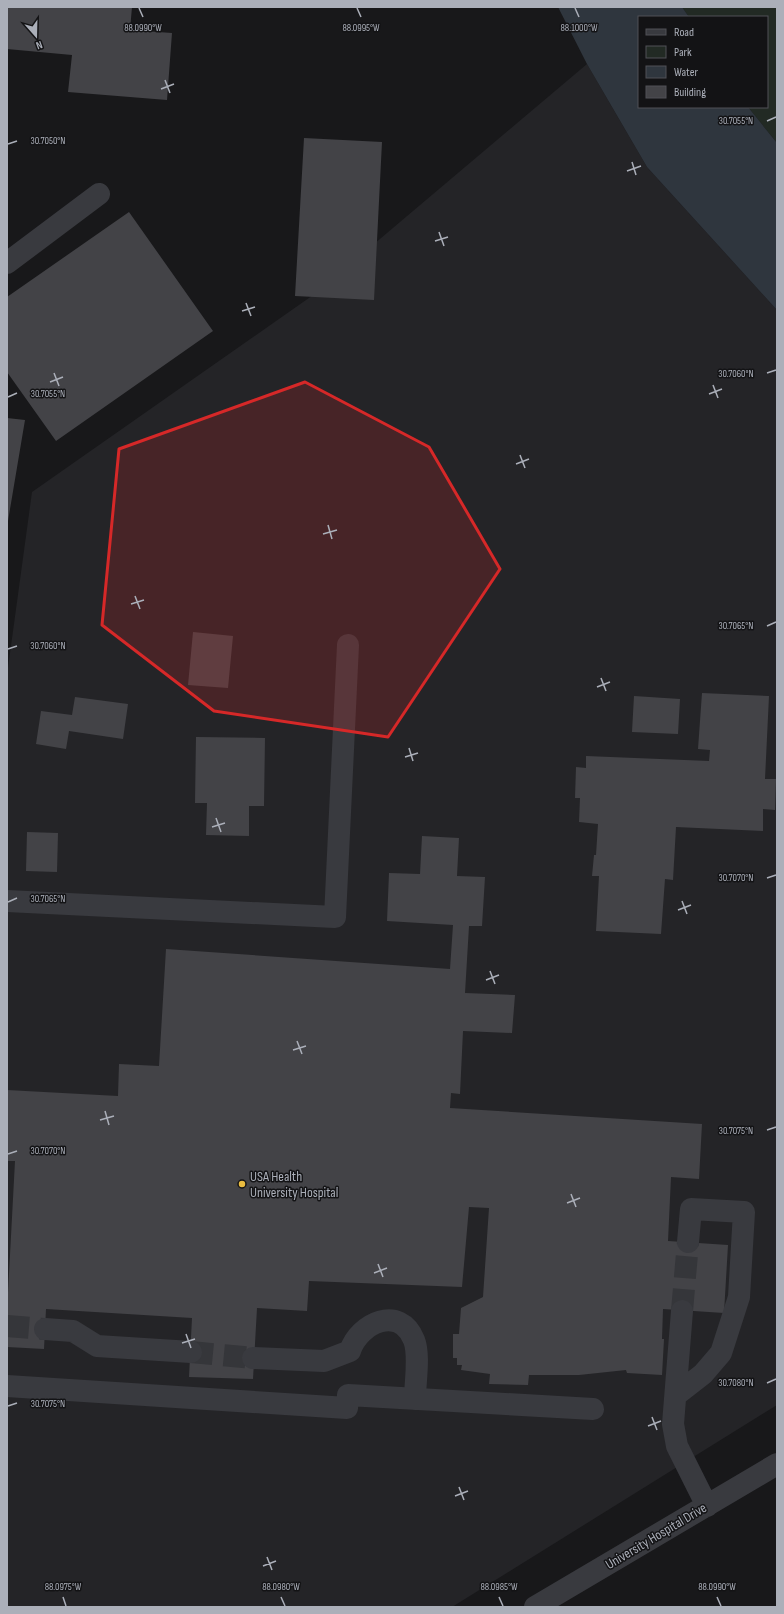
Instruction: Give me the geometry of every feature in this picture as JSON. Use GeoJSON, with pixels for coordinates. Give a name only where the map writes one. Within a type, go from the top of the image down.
{"type":"FeatureCollection","features":[{"type":"Feature","properties":{"kind":"street"},"geometry":{"type":"LineString","coordinates":[[7,263],[99,194]]}},
{"type":"Feature","properties":{"kind":"street"},"geometry":{"type":"LineString","coordinates":[[7,901],[335,917],[348,645]]}},
{"type":"Feature","properties":{"kind":"street"},"geometry":{"type":"LineString","coordinates":[[676,1395],[703,1374],[721,1353],[739,1298],[744,1212],[691,1209],[688,1242]]}},
{"type":"Feature","properties":{"kind":"street"},"geometry":{"type":"LineString","coordinates":[[682,1310],[676,1395],[672,1424],[677,1446],[707,1506]]}},
{"type":"Feature","properties":{"kind":"street"},"geometry":{"type":"LineString","coordinates":[[254,1358],[324,1361],[350,1351],[353,1341],[368,1326],[387,1320],[396,1322],[408,1330],[414,1340],[416,1348],[415,1399]]}},
{"type":"Feature","properties":{"kind":"street"},"geometry":{"type":"LineString","coordinates":[[45,1329],[73,1331],[97,1346],[191,1352]]}},
{"type":"Feature","properties":{"kind":"street"},"geometry":{"type":"LineString","coordinates":[[7,1386],[347,1408],[348,1396],[593,1409]]}},
{"type":"Feature","properties":{"kind":"street","name":"University Hospital Drive"},"geometry":{"type":"LineString","coordinates":[[535,1607],[565,1600],[707,1506],[777,1464]]}},
{"type":"Feature","properties":{"kind":"highlighted area"},"geometry":{"type":"Polygon","coordinates":[[[305,382],[429,447],[500,569],[388,737],[214,711],[102,625],[119,449],[305,382]]]}},
{"type":"Feature","properties":{"kind":"shaded area"},"geometry":{"type":"Polygon","coordinates":[[[587,64],[647,167],[777,310],[777,1405],[452,1607],[7,1607],[7,675],[32,492],[316,293],[587,64]]]}},
{"type":"Feature","properties":{"kind":"green space"},"geometry":{"type":"Polygon","coordinates":[[[682,7],[777,7],[777,143],[749,108],[768,108],[768,16],[688,16],[682,7]]]}},
{"type":"Feature","properties":{"kind":"water"},"geometry":{"type":"Polygon","coordinates":[[[558,7],[682,7],[688,16],[638,16],[638,108],[749,108],[777,143],[777,310],[647,167],[587,64],[558,7]]]}},
{"type":"Feature","properties":{"kind":"building"},"geometry":{"type":"Polygon","coordinates":[[[7,7],[132,7],[130,30],[172,33],[167,100],[68,92],[72,55],[7,49],[7,7]]]}},
{"type":"Feature","properties":{"kind":"building"},"geometry":{"type":"Polygon","coordinates":[[[304,138],[382,142],[374,300],[295,296],[304,138]]]}},
{"type":"Feature","properties":{"kind":"building"},"geometry":{"type":"Polygon","coordinates":[[[129,212],[213,331],[56,441],[7,372],[7,297],[129,212]]]}},
{"type":"Feature","properties":{"kind":"building"},"geometry":{"type":"Polygon","coordinates":[[[7,418],[25,420],[8,521],[7,520],[7,418]]]}},
{"type":"Feature","properties":{"kind":"building"},"geometry":{"type":"Polygon","coordinates":[[[193,632],[233,636],[228,688],[188,685],[193,632]]]}},
{"type":"Feature","properties":{"kind":"building"},"geometry":{"type":"Polygon","coordinates":[[[702,693],[769,696],[765,779],[776,779],[775,810],[763,809],[763,831],[676,827],[673,880],[665,879],[661,934],[596,931],[599,876],[592,876],[594,855],[596,855],[598,824],[579,822],[580,798],[575,798],[576,767],[586,768],[586,756],[709,761],[710,750],[698,749],[702,693]]]}},
{"type":"Feature","properties":{"kind":"building"},"geometry":{"type":"Polygon","coordinates":[[[634,696],[680,699],[678,734],[632,732],[634,696]]]}},
{"type":"Feature","properties":{"kind":"building"},"geometry":{"type":"Polygon","coordinates":[[[75,697],[128,704],[123,739],[69,731],[66,749],[36,744],[41,711],[72,715],[75,697]]]}},
{"type":"Feature","properties":{"kind":"building"},"geometry":{"type":"Polygon","coordinates":[[[196,737],[265,738],[264,806],[249,806],[249,836],[206,835],[207,803],[195,803],[196,737]]]}},
{"type":"Feature","properties":{"kind":"building"},"geometry":{"type":"Polygon","coordinates":[[[27,832],[58,833],[57,872],[26,871],[27,832]]]}},
{"type":"Feature","properties":{"kind":"building","name":"USA Health University Hospital"},"geometry":{"type":"Polygon","coordinates":[[[422,836],[459,838],[457,876],[485,877],[482,926],[469,926],[465,993],[515,995],[512,1033],[463,1031],[460,1094],[451,1093],[450,1108],[702,1124],[699,1179],[671,1177],[668,1241],[728,1245],[724,1313],[663,1309],[662,1339],[664,1339],[662,1375],[627,1373],[626,1370],[579,1375],[529,1375],[528,1385],[489,1384],[490,1374],[461,1370],[462,1365],[457,1365],[457,1358],[453,1358],[453,1334],[459,1334],[461,1308],[483,1297],[489,1208],[469,1207],[462,1287],[309,1281],[307,1311],[257,1308],[253,1379],[189,1377],[192,1318],[46,1309],[44,1349],[7,1347],[7,1311],[15,1161],[7,1161],[7,1090],[118,1096],[119,1064],[159,1066],[166,949],[450,969],[453,925],[387,921],[389,873],[420,874],[422,836]]]}},
{"type":"Feature","properties":{"kind":"tunnel"},"geometry":{"type":"LineString","coordinates":[[682,1311],[688,1242]]}},
{"type":"Feature","properties":{"kind":"tunnel"},"geometry":{"type":"LineString","coordinates":[[7,1326],[45,1329]]}},
{"type":"Feature","properties":{"kind":"tunnel"},"geometry":{"type":"LineString","coordinates":[[191,1352],[253,1358]]}},
{"type":"Feature","properties":{"kind":"place","name":"USA Health University Hospital"},"geometry":{"type":"Point","coordinates":[242,1184]}}]}
